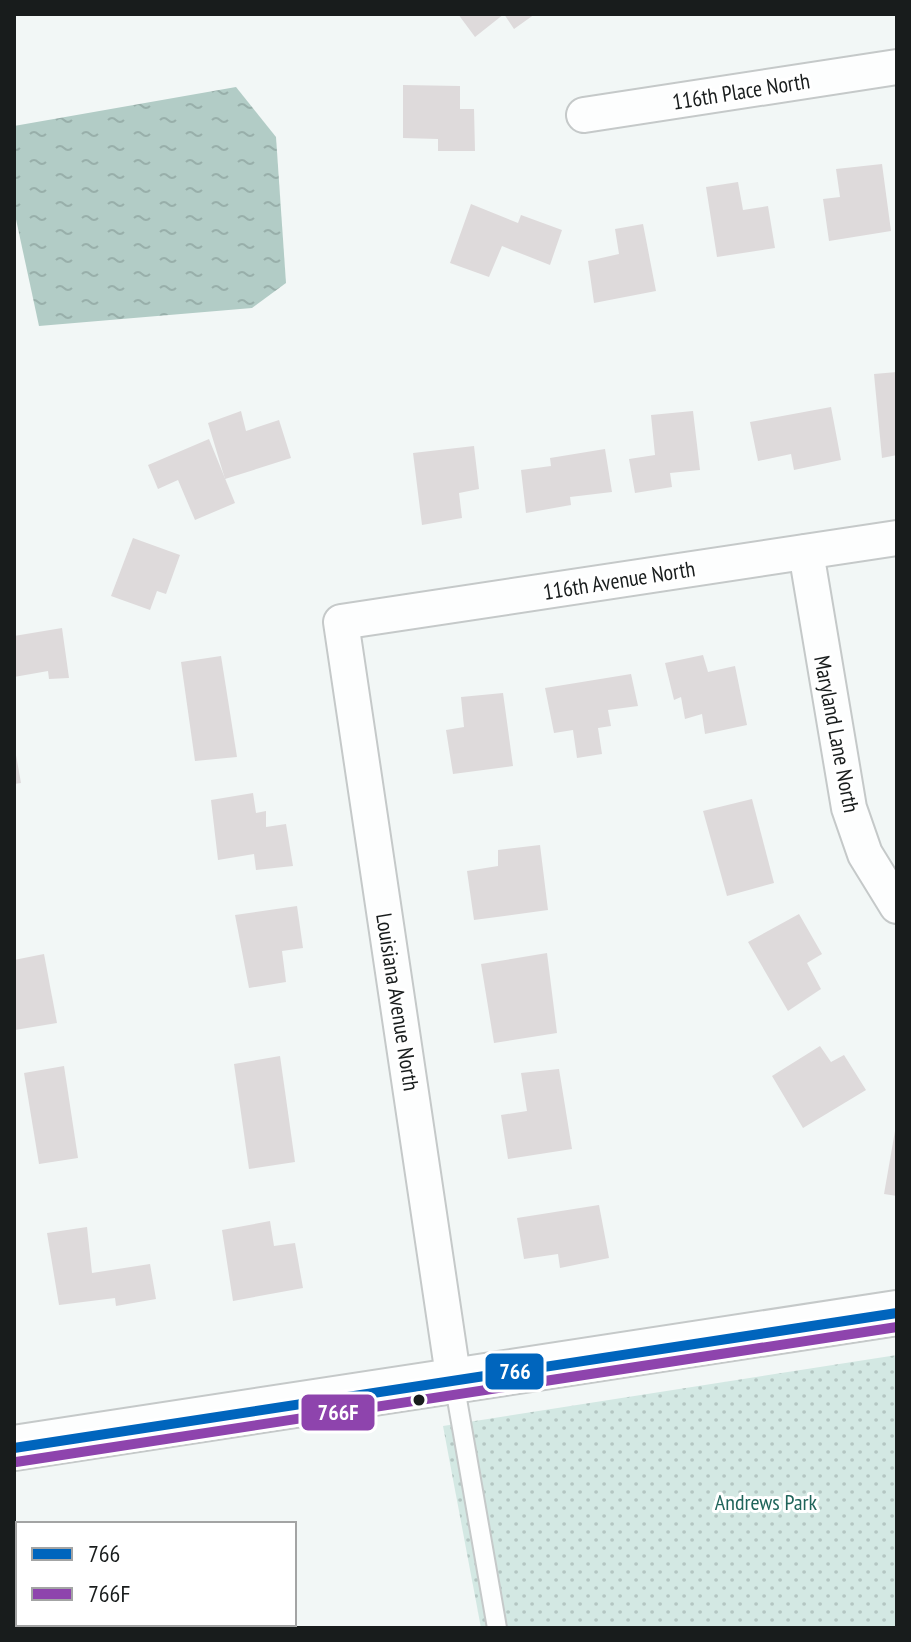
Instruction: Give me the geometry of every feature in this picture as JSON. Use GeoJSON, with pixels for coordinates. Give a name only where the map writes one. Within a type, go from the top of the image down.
{"type":"FeatureCollection","features":[{"type":"Feature","properties":{"kind":"street","name":"116th Place North"},"geometry":{"type":"LineString","coordinates":[[584,115],[897,67]]}},
{"type":"Feature","properties":{"kind":"street","name":"116th Avenue North"},"geometry":{"type":"LineString","coordinates":[[341,622],[897,538]]}},
{"type":"Feature","properties":{"kind":"street","name":"Maryland Lane North"},"geometry":{"type":"LineString","coordinates":[[806,552],[849,808],[865,854],[897,906]]}},
{"type":"Feature","properties":{"kind":"street","name":"Louisiana Avenue North"},"geometry":{"type":"LineString","coordinates":[[341,622],[454,1382]]}},
{"type":"Feature","properties":{"kind":"street"},"geometry":{"type":"LineString","coordinates":[[14,1448],[897,1313]]}},
{"type":"Feature","properties":{"kind":"lane"},"geometry":{"type":"LineString","coordinates":[[454,1382],[497,1628]]}},
{"type":"Feature","properties":{"kind":"green space","name":"Andrews Park"},"geometry":{"type":"Polygon","coordinates":[[[897,1355],[897,1628],[481,1628],[443,1426],[897,1355]]]}},
{"type":"Feature","properties":{"kind":"water"},"geometry":{"type":"Polygon","coordinates":[[[236,87],[276,137],[286,283],[252,308],[39,326],[14,210],[14,126],[236,87]]]}},
{"type":"Feature","properties":{"kind":"building"},"geometry":{"type":"Polygon","coordinates":[[[458,14],[504,14],[475,37],[458,14]]]}},
{"type":"Feature","properties":{"kind":"building"},"geometry":{"type":"Polygon","coordinates":[[[504,14],[535,14],[514,29],[504,14]]]}},
{"type":"Feature","properties":{"kind":"building"},"geometry":{"type":"Polygon","coordinates":[[[403,85],[460,86],[460,109],[474,109],[475,151],[438,151],[438,139],[403,138],[403,85]]]}},
{"type":"Feature","properties":{"kind":"building"},"geometry":{"type":"Polygon","coordinates":[[[882,164],[891,231],[829,241],[823,199],[840,197],[836,169],[882,164]]]}},
{"type":"Feature","properties":{"kind":"building"},"geometry":{"type":"Polygon","coordinates":[[[738,182],[743,210],[768,206],[775,248],[717,257],[706,187],[738,182]]]}},
{"type":"Feature","properties":{"kind":"building"},"geometry":{"type":"Polygon","coordinates":[[[471,204],[518,223],[521,215],[562,230],[550,265],[502,246],[489,277],[450,263],[471,204]]]}},
{"type":"Feature","properties":{"kind":"building"},"geometry":{"type":"Polygon","coordinates":[[[643,224],[656,291],[594,303],[588,261],[619,254],[615,229],[643,224]]]}},
{"type":"Feature","properties":{"kind":"building"},"geometry":{"type":"Polygon","coordinates":[[[897,372],[897,455],[882,458],[874,374],[897,372]]]}},
{"type":"Feature","properties":{"kind":"building"},"geometry":{"type":"Polygon","coordinates":[[[831,407],[841,460],[794,470],[791,454],[758,461],[750,422],[831,407]]]}},
{"type":"Feature","properties":{"kind":"building"},"geometry":{"type":"Polygon","coordinates":[[[241,411],[246,431],[279,420],[291,458],[225,479],[208,423],[241,411]]]}},
{"type":"Feature","properties":{"kind":"building"},"geometry":{"type":"Polygon","coordinates":[[[693,411],[700,470],[670,473],[672,487],[635,493],[629,459],[655,455],[651,415],[693,411]]]}},
{"type":"Feature","properties":{"kind":"building"},"geometry":{"type":"Polygon","coordinates":[[[209,439],[235,503],[195,520],[178,480],[158,489],[148,465],[209,439]]]}},
{"type":"Feature","properties":{"kind":"building"},"geometry":{"type":"Polygon","coordinates":[[[474,446],[479,489],[459,493],[462,518],[422,525],[413,453],[474,446]]]}},
{"type":"Feature","properties":{"kind":"building"},"geometry":{"type":"Polygon","coordinates":[[[605,449],[612,492],[570,497],[571,505],[526,513],[521,470],[551,466],[550,458],[605,449]]]}},
{"type":"Feature","properties":{"kind":"building"},"geometry":{"type":"Polygon","coordinates":[[[133,538],[180,555],[166,594],[157,591],[150,610],[111,596],[133,538]]]}},
{"type":"Feature","properties":{"kind":"building"},"geometry":{"type":"Polygon","coordinates":[[[62,628],[69,678],[49,679],[48,671],[14,677],[14,636],[62,628]]]}},
{"type":"Feature","properties":{"kind":"building"},"geometry":{"type":"Polygon","coordinates":[[[703,655],[708,672],[735,666],[747,725],[705,734],[702,714],[685,719],[681,697],[674,700],[665,663],[703,655]]]}},
{"type":"Feature","properties":{"kind":"building"},"geometry":{"type":"Polygon","coordinates":[[[221,656],[237,757],[195,761],[181,662],[221,656]]]}},
{"type":"Feature","properties":{"kind":"building"},"geometry":{"type":"Polygon","coordinates":[[[631,674],[638,706],[608,710],[611,726],[598,728],[602,754],[577,758],[573,730],[554,733],[545,688],[631,674]]]}},
{"type":"Feature","properties":{"kind":"building"},"geometry":{"type":"Polygon","coordinates":[[[503,693],[513,766],[453,774],[446,730],[464,727],[461,697],[503,693]]]}},
{"type":"Feature","properties":{"kind":"building"},"geometry":{"type":"Polygon","coordinates":[[[14,744],[21,783],[14,784],[14,744]]]}},
{"type":"Feature","properties":{"kind":"building"},"geometry":{"type":"Polygon","coordinates":[[[253,793],[256,813],[266,811],[266,827],[286,824],[293,866],[256,870],[254,854],[218,860],[211,800],[253,793]]]}},
{"type":"Feature","properties":{"kind":"building"},"geometry":{"type":"Polygon","coordinates":[[[752,799],[774,883],[727,896],[703,811],[752,799]]]}},
{"type":"Feature","properties":{"kind":"building"},"geometry":{"type":"Polygon","coordinates":[[[540,845],[548,910],[474,920],[467,871],[498,866],[498,850],[540,845]]]}},
{"type":"Feature","properties":{"kind":"building"},"geometry":{"type":"Polygon","coordinates":[[[297,906],[303,948],[282,951],[286,982],[249,988],[235,915],[297,906]]]}},
{"type":"Feature","properties":{"kind":"building"},"geometry":{"type":"Polygon","coordinates":[[[799,914],[822,954],[807,963],[821,989],[788,1011],[748,942],[799,914]]]}},
{"type":"Feature","properties":{"kind":"building"},"geometry":{"type":"Polygon","coordinates":[[[547,953],[557,1033],[494,1043],[481,964],[547,953]]]}},
{"type":"Feature","properties":{"kind":"building"},"geometry":{"type":"Polygon","coordinates":[[[44,954],[57,1023],[15,1030],[14,960],[44,954]]]}},
{"type":"Feature","properties":{"kind":"building"},"geometry":{"type":"Polygon","coordinates":[[[820,1046],[831,1062],[844,1055],[866,1090],[803,1128],[772,1076],[820,1046]]]}},
{"type":"Feature","properties":{"kind":"building"},"geometry":{"type":"Polygon","coordinates":[[[280,1056],[295,1162],[249,1169],[234,1064],[280,1056]]]}},
{"type":"Feature","properties":{"kind":"building"},"geometry":{"type":"Polygon","coordinates":[[[64,1066],[78,1158],[39,1164],[24,1073],[64,1066]]]}},
{"type":"Feature","properties":{"kind":"building"},"geometry":{"type":"Polygon","coordinates":[[[559,1069],[572,1149],[508,1159],[501,1115],[527,1111],[521,1073],[559,1069]]]}},
{"type":"Feature","properties":{"kind":"building"},"geometry":{"type":"Polygon","coordinates":[[[897,1131],[897,1196],[884,1194],[897,1131]]]}},
{"type":"Feature","properties":{"kind":"building"},"geometry":{"type":"Polygon","coordinates":[[[599,1205],[609,1258],[560,1268],[558,1254],[524,1259],[517,1218],[599,1205]]]}},
{"type":"Feature","properties":{"kind":"building"},"geometry":{"type":"Polygon","coordinates":[[[270,1221],[274,1246],[295,1243],[303,1288],[233,1301],[222,1230],[270,1221]]]}},
{"type":"Feature","properties":{"kind":"building"},"geometry":{"type":"Polygon","coordinates":[[[87,1227],[92,1273],[150,1264],[156,1299],[116,1306],[115,1298],[59,1305],[47,1233],[87,1227]]]}},
{"type":"Feature","properties":{"kind":"transit line","name":"766"},"geometry":{"type":"LineString","coordinates":[[14,1448],[897,1313]]}},
{"type":"Feature","properties":{"kind":"transit line","name":"766F"},"geometry":{"type":"LineString","coordinates":[[16,1462],[897,1327]]}}]}
